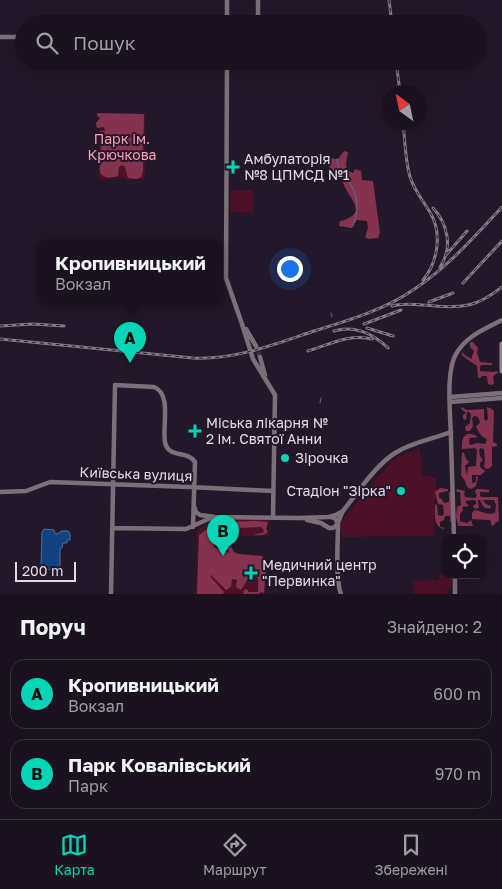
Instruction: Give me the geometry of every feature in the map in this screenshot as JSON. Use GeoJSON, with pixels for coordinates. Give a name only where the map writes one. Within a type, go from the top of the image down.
{"type":"FeatureCollection","features":[{"type":"Feature","properties":{"kind":"main road"},"geometry":{"type":"LineString","coordinates":[[227,15],[228,0]]}},
{"type":"Feature","properties":{"kind":"main road"},"geometry":{"type":"LineString","coordinates":[[258,0],[258,15]]}},
{"type":"Feature","properties":{"kind":"main road"},"geometry":{"type":"LineString","coordinates":[[0,37],[15,37]]}},
{"type":"Feature","properties":{"kind":"main road"},"geometry":{"type":"LineString","coordinates":[[227,70],[226,276],[253,359],[274,392],[275,397],[273,517]]}},
{"type":"Feature","properties":{"kind":"main road"},"geometry":{"type":"LineString","coordinates":[[454,534],[450,367],[456,353],[472,336],[502,320]]}},
{"type":"Feature","properties":{"kind":"main road"},"geometry":{"type":"LineString","coordinates":[[242,324],[256,346]]}},
{"type":"Feature","properties":{"kind":"main road"},"geometry":{"type":"LineString","coordinates":[[502,344],[502,371]]}},
{"type":"Feature","properties":{"kind":"main road"},"geometry":{"type":"LineString","coordinates":[[260,357],[267,382]]}},
{"type":"Feature","properties":{"kind":"main road"},"geometry":{"type":"LineString","coordinates":[[111,594],[116,385],[154,387],[161,392],[164,400],[166,446],[172,453],[189,457],[195,462],[193,527]]}},
{"type":"Feature","properties":{"kind":"main road"},"geometry":{"type":"LineString","coordinates":[[450,400],[502,393]]}},
{"type":"Feature","properties":{"kind":"main road"},"geometry":{"type":"LineString","coordinates":[[450,400],[502,398]]}},
{"type":"Feature","properties":{"kind":"main road"},"geometry":{"type":"LineString","coordinates":[[329,517],[340,513],[385,461],[396,452],[451,432]]}},
{"type":"Feature","properties":{"kind":"main road","name":"Київська вулиця"},"geometry":{"type":"LineString","coordinates":[[0,492],[26,491],[50,482],[273,491]]}},
{"type":"Feature","properties":{"kind":"main road"},"geometry":{"type":"LineString","coordinates":[[194,502],[196,510],[200,515],[215,517],[329,517],[335,518],[338,524]]}},
{"type":"Feature","properties":{"kind":"main road"},"geometry":{"type":"LineString","coordinates":[[341,594],[338,576],[338,524],[339,518],[347,505]]}},
{"type":"Feature","properties":{"kind":"main road"},"geometry":{"type":"LineString","coordinates":[[112,528],[186,529],[215,517]]}},
{"type":"Feature","properties":{"kind":"main road"},"geometry":{"type":"LineString","coordinates":[[298,518],[333,528],[338,524]]}},
{"type":"Feature","properties":{"kind":"main road"},"geometry":{"type":"LineString","coordinates":[[327,527],[334,534],[338,542]]}},
{"type":"Feature","properties":{"kind":"main road"},"geometry":{"type":"LineString","coordinates":[[455,579],[455,594]]}},
{"type":"Feature","properties":{"kind":"green space","name":"Парк ім. Крючкова"},"geometry":{"type":"Polygon","coordinates":[[[97,113],[144,114],[143,171],[141,177],[137,179],[128,178],[125,167],[122,165],[119,167],[118,176],[108,177],[101,174],[100,131],[105,131],[104,127],[97,128],[96,123],[100,118],[97,116],[97,113]]]}},
{"type":"Feature","properties":{"kind":"green space","name":"Парк ім. Крючкова"},"geometry":{"type":"Polygon","coordinates":[[[99,114],[145,114],[145,179],[125,180],[125,178],[118,178],[99,180],[99,114]]]}},
{"type":"Feature","properties":{"kind":"green space"},"geometry":{"type":"Polygon","coordinates":[[[344,151],[348,152],[347,170],[353,173],[355,169],[361,171],[362,180],[373,181],[380,233],[378,238],[368,239],[365,237],[368,228],[367,221],[357,220],[351,228],[339,226],[340,221],[349,218],[356,209],[342,180],[335,176],[326,158],[338,159],[344,151]]]}},
{"type":"Feature","properties":{"kind":"green space"},"geometry":{"type":"Polygon","coordinates":[[[231,190],[253,190],[253,213],[231,212],[231,190]]]}},
{"type":"Feature","properties":{"kind":"green space"},"geometry":{"type":"Polygon","coordinates":[[[470,342],[473,342],[478,348],[477,353],[480,362],[492,363],[492,365],[481,365],[480,371],[497,371],[498,373],[493,376],[494,383],[492,385],[488,384],[487,376],[478,378],[477,366],[462,355],[462,352],[472,359],[474,351],[470,347],[470,342]]]}},
{"type":"Feature","properties":{"kind":"green space"},"geometry":{"type":"Polygon","coordinates":[[[462,407],[467,410],[484,409],[484,419],[486,421],[488,419],[487,407],[494,411],[493,442],[497,446],[492,447],[492,466],[488,469],[485,468],[484,449],[480,448],[480,456],[483,460],[480,463],[480,467],[485,471],[481,475],[472,475],[472,483],[476,482],[476,476],[478,477],[476,486],[471,489],[467,487],[461,475],[462,452],[469,462],[465,466],[467,474],[468,467],[476,466],[477,450],[475,448],[462,449],[462,441],[467,434],[478,437],[470,438],[470,445],[477,443],[485,444],[487,440],[476,426],[480,422],[476,416],[472,418],[472,429],[466,431],[465,427],[470,423],[471,415],[467,412],[466,420],[463,419],[463,415],[466,413],[461,409],[462,407]]]}},
{"type":"Feature","properties":{"kind":"green space","name":"Стадіон \"Зірка\""},"geometry":{"type":"Polygon","coordinates":[[[420,448],[422,476],[436,478],[437,498],[434,499],[435,536],[342,537],[341,522],[370,486],[393,460],[420,448]]]}},
{"type":"Feature","properties":{"kind":"green space"},"geometry":{"type":"Polygon","coordinates":[[[440,488],[448,489],[448,491],[439,493],[439,498],[445,503],[449,502],[449,492],[451,492],[451,522],[450,516],[445,516],[444,520],[440,522],[440,527],[436,522],[435,504],[437,505],[438,515],[442,516],[444,514],[443,505],[438,504],[435,492],[440,488]]]}},
{"type":"Feature","properties":{"kind":"green space"},"geometry":{"type":"Polygon","coordinates":[[[457,489],[465,491],[465,497],[475,498],[477,496],[475,491],[477,489],[489,490],[489,492],[480,492],[480,496],[498,497],[499,521],[493,526],[489,520],[472,519],[472,513],[475,510],[489,514],[495,513],[496,505],[494,500],[483,500],[491,506],[491,508],[485,508],[480,500],[478,500],[479,508],[475,509],[473,506],[476,504],[476,501],[473,500],[466,501],[469,506],[462,507],[460,521],[467,523],[471,520],[473,526],[458,526],[457,507],[461,505],[460,492],[456,492],[457,489]]]}},
{"type":"Feature","properties":{"kind":"green space"},"geometry":{"type":"Polygon","coordinates":[[[214,519],[270,519],[269,526],[267,527],[269,536],[232,536],[232,554],[267,558],[265,594],[196,594],[197,530],[214,519]]]}},
{"type":"Feature","properties":{"kind":"green space"},"geometry":{"type":"Polygon","coordinates":[[[217,522],[268,522],[267,533],[255,535],[263,533],[264,530],[261,527],[240,528],[239,534],[234,533],[231,529],[217,528],[213,530],[212,534],[214,547],[217,549],[230,553],[225,548],[226,539],[229,539],[231,540],[234,552],[262,556],[262,565],[266,564],[264,593],[244,594],[243,592],[245,589],[248,592],[258,592],[257,577],[252,569],[241,590],[236,587],[237,580],[232,579],[231,587],[226,590],[211,575],[224,592],[223,594],[197,594],[199,535],[211,528],[210,524],[217,522]]]}},
{"type":"Feature","properties":{"kind":"green space"},"geometry":{"type":"Polygon","coordinates":[[[439,573],[442,573],[442,579],[453,579],[453,586],[448,591],[448,594],[414,594],[413,581],[439,580],[439,573]]]}},
{"type":"Feature","properties":{"kind":"water"},"geometry":{"type":"Polygon","coordinates":[[[44,529],[54,530],[57,534],[61,531],[68,531],[70,534],[70,540],[67,540],[67,543],[63,543],[60,549],[60,567],[58,570],[43,569],[41,567],[42,532],[44,529]]]}},
{"type":"Feature","properties":{"kind":"waterway"},"geometry":{"type":"LineString","coordinates":[[337,159],[339,168],[355,194],[357,212],[351,227]]}},
{"type":"Feature","properties":{"kind":"waterway"},"geometry":{"type":"LineString","coordinates":[[331,313],[332,317]]}},
{"type":"Feature","properties":{"kind":"waterway"},"geometry":{"type":"LineString","coordinates":[[320,403],[321,398]]}},
{"type":"Feature","properties":{"kind":"tunnel"},"geometry":{"type":"LineString","coordinates":[[256,346],[260,357]]}},
{"type":"Feature","properties":{"kind":"railway"},"geometry":{"type":"LineString","coordinates":[[389,0],[391,15]]}},
{"type":"Feature","properties":{"kind":"railway"},"geometry":{"type":"LineString","coordinates":[[397,70],[399,85]]}},
{"type":"Feature","properties":{"kind":"railway"},"geometry":{"type":"LineString","coordinates":[[404,130],[410,177],[431,214],[437,230],[435,256],[423,280]]}},
{"type":"Feature","properties":{"kind":"railway"},"geometry":{"type":"LineString","coordinates":[[0,339],[193,358],[223,357],[253,351],[352,319],[392,303],[428,279],[451,260],[502,207]]}},
{"type":"Feature","properties":{"kind":"railway"},"geometry":{"type":"LineString","coordinates":[[433,208],[442,221],[447,236],[446,252],[440,267]]}},
{"type":"Feature","properties":{"kind":"railway"},"geometry":{"type":"LineString","coordinates":[[447,254],[467,231]]}},
{"type":"Feature","properties":{"kind":"railway"},"geometry":{"type":"LineString","coordinates":[[463,283],[502,241]]}},
{"type":"Feature","properties":{"kind":"railway"},"geometry":{"type":"LineString","coordinates":[[392,306],[400,304],[456,307],[469,305],[482,300],[502,287]]}},
{"type":"Feature","properties":{"kind":"railway"},"geometry":{"type":"LineString","coordinates":[[429,302],[453,293]]}},
{"type":"Feature","properties":{"kind":"railway"},"geometry":{"type":"LineString","coordinates":[[364,324],[401,310]]}},
{"type":"Feature","properties":{"kind":"railway"},"geometry":{"type":"LineString","coordinates":[[0,326],[33,324],[64,326]]}},
{"type":"Feature","properties":{"kind":"railway"},"geometry":{"type":"LineString","coordinates":[[367,328],[393,336]]}},
{"type":"Feature","properties":{"kind":"railway"},"geometry":{"type":"LineString","coordinates":[[334,331],[349,329],[363,332],[376,338],[388,348]]}},
{"type":"Feature","properties":{"kind":"railway"},"geometry":{"type":"LineString","coordinates":[[308,351],[348,339],[372,339]]}},
{"type":"Feature","properties":{"kind":"place","name":"Амбулаторія №8 ЦПМСД №1"},"geometry":{"type":"Point","coordinates":[233,167]}},
{"type":"Feature","properties":{"kind":"place","name":"Кропивницький"},"geometry":{"type":"Point","coordinates":[130,363]}},
{"type":"Feature","properties":{"kind":"place","name":"Міська лікарня № 2 ім. Святої Анни"},"geometry":{"type":"Point","coordinates":[195,431]}},
{"type":"Feature","properties":{"kind":"place","name":"Зірочка"},"geometry":{"type":"Point","coordinates":[285,458]}},
{"type":"Feature","properties":{"kind":"place","name":"Стадіон \"Зірка\""},"geometry":{"type":"Point","coordinates":[401,491]}},
{"type":"Feature","properties":{"kind":"place","name":"Парк Ковалівський"},"geometry":{"type":"Point","coordinates":[223,556]}},
{"type":"Feature","properties":{"kind":"place","name":"Медичний центр \"Первинка\""},"geometry":{"type":"Point","coordinates":[251,573]}}]}
